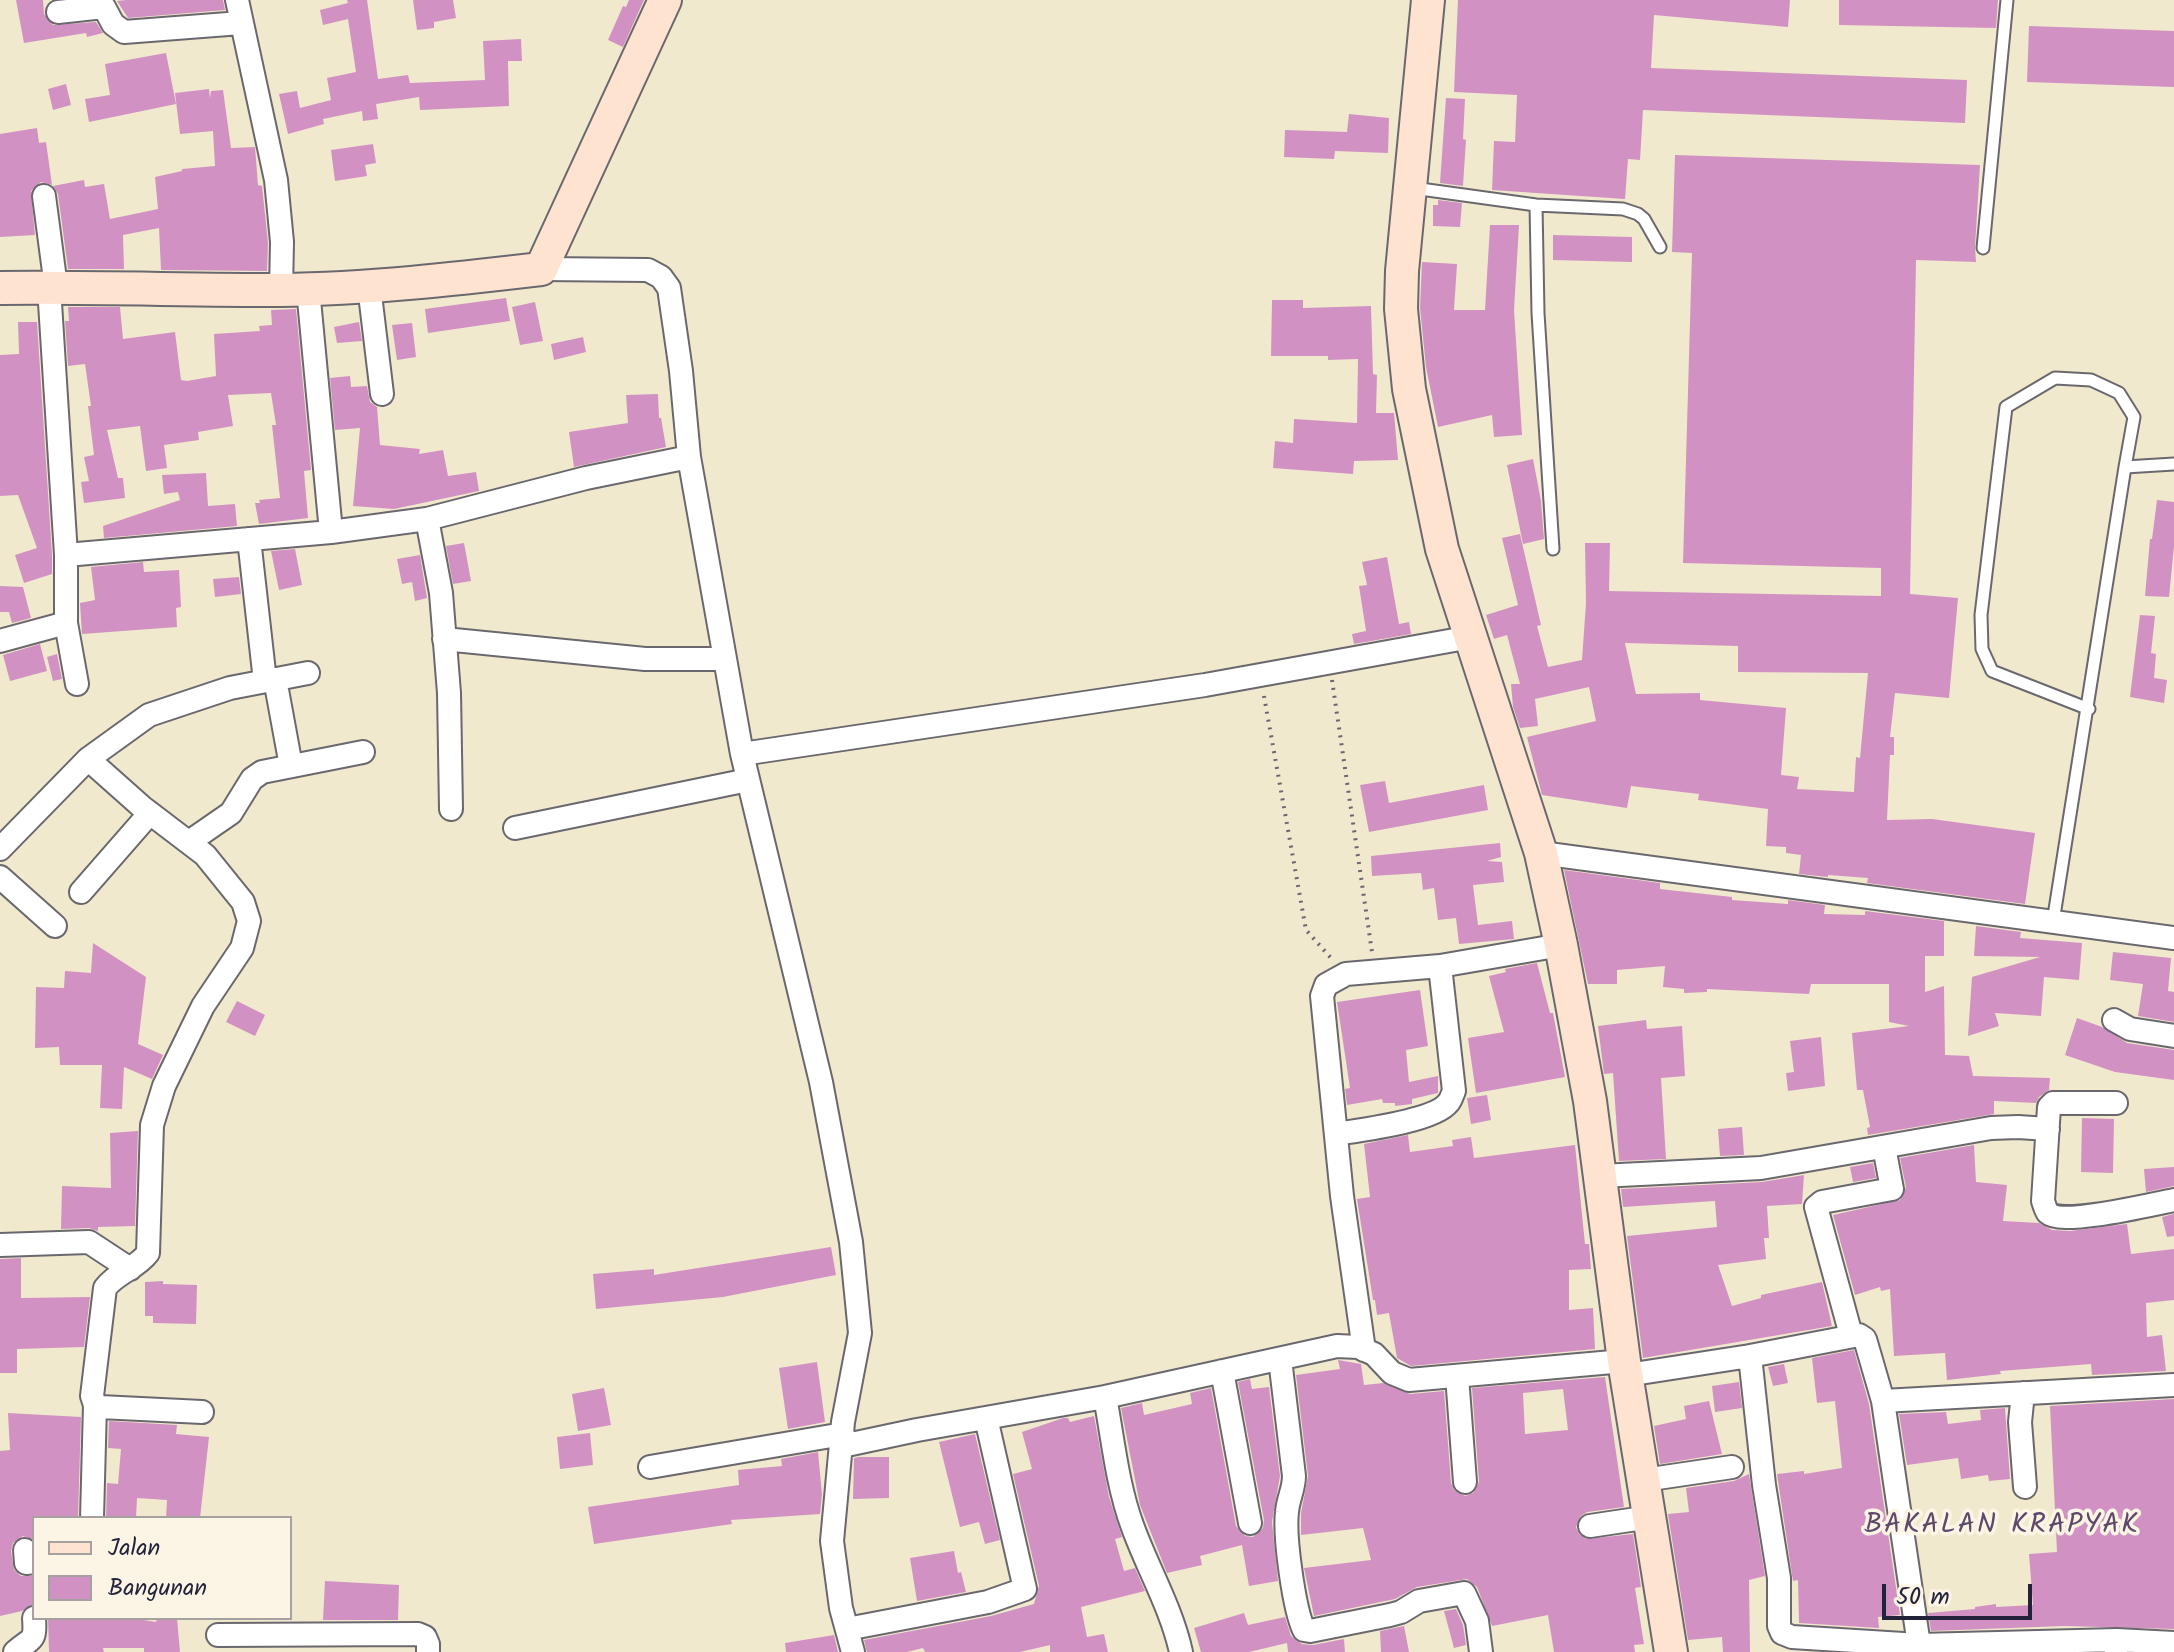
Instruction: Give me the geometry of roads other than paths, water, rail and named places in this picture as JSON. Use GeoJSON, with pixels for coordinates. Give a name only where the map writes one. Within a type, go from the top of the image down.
{"type":"FeatureCollection","features":[{"type":"Feature","properties":{"kind":"main road"},"geometry":{"type":"LineString","coordinates":[[0,288],[295,289],[369,286],[541,269],[665,0]]}},
{"type":"Feature","properties":{"kind":"main road"},"geometry":{"type":"LineString","coordinates":[[1428,0],[1409,188],[1401,309],[1409,389],[1442,549],[1541,853],[1561,945],[1590,1101],[1626,1368],[1671,1652]]}},
{"type":"Feature","properties":{"kind":"street"},"geometry":{"type":"LineString","coordinates":[[237,0],[276,180],[282,242],[295,289],[331,532]]}},
{"type":"Feature","properties":{"kind":"street"},"geometry":{"type":"LineString","coordinates":[[72,7],[104,7],[113,24],[124,32],[241,23]]}},
{"type":"Feature","properties":{"kind":"street"},"geometry":{"type":"LineString","coordinates":[[44,196],[52,287],[66,555],[66,623],[77,684]]}},
{"type":"Feature","properties":{"kind":"street"},"geometry":{"type":"LineString","coordinates":[[541,269],[648,270],[661,277],[669,288],[689,457],[742,754],[821,1082],[851,1242],[860,1333],[843,1440],[832,1541],[841,1608],[853,1652]]}},
{"type":"Feature","properties":{"kind":"street"},"geometry":{"type":"LineString","coordinates":[[369,286],[382,394]]}},
{"type":"Feature","properties":{"kind":"street"},"geometry":{"type":"LineString","coordinates":[[66,555],[331,532],[427,519],[586,478],[689,457]]}},
{"type":"Feature","properties":{"kind":"street"},"geometry":{"type":"LineString","coordinates":[[427,519],[441,593],[449,693],[451,809]]}},
{"type":"Feature","properties":{"kind":"street"},"geometry":{"type":"LineString","coordinates":[[249,539],[270,680],[291,766]]}},
{"type":"Feature","properties":{"kind":"street"},"geometry":{"type":"LineString","coordinates":[[0,641],[66,623]]}},
{"type":"Feature","properties":{"kind":"street"},"geometry":{"type":"LineString","coordinates":[[742,754],[1205,685],[1471,637]]}},
{"type":"Feature","properties":{"kind":"street"},"geometry":{"type":"LineString","coordinates":[[444,639],[645,659],[724,659]]}},
{"type":"Feature","properties":{"kind":"street"},"geometry":{"type":"LineString","coordinates":[[0,849],[88,759],[149,715],[230,688],[308,673]]}},
{"type":"Feature","properties":{"kind":"street"},"geometry":{"type":"LineString","coordinates":[[189,842],[231,813],[252,779],[262,772],[363,752]]}},
{"type":"Feature","properties":{"kind":"street"},"geometry":{"type":"LineString","coordinates":[[88,759],[150,813],[205,855],[243,902],[249,921],[242,948],[203,1006],[164,1086],[152,1125],[148,1253],[140,1264],[112,1279],[105,1288],[92,1396],[95,1405],[92,1516]]}},
{"type":"Feature","properties":{"kind":"street"},"geometry":{"type":"LineString","coordinates":[[515,828],[748,780]]}},
{"type":"Feature","properties":{"kind":"street"},"geometry":{"type":"LineString","coordinates":[[81,892],[150,813]]}},
{"type":"Feature","properties":{"kind":"street"},"geometry":{"type":"LineString","coordinates":[[1541,853],[2174,938]]}},
{"type":"Feature","properties":{"kind":"street"},"geometry":{"type":"LineString","coordinates":[[0,877],[55,926]]}},
{"type":"Feature","properties":{"kind":"street"},"geometry":{"type":"LineString","coordinates":[[1364,1350],[1322,996],[1330,981],[1346,974],[1440,966],[1561,945]]}},
{"type":"Feature","properties":{"kind":"street"},"geometry":{"type":"LineString","coordinates":[[1336,1134],[1428,1115],[1448,1105],[1454,1091],[1440,966]]}},
{"type":"Feature","properties":{"kind":"street"},"geometry":{"type":"LineString","coordinates":[[2114,1020],[2130,1029],[2174,1036]]}},
{"type":"Feature","properties":{"kind":"street"},"geometry":{"type":"LineString","coordinates":[[2116,1103],[2053,1103],[2048,1111],[2043,1201],[2051,1215],[2090,1216],[2174,1200]]}},
{"type":"Feature","properties":{"kind":"street"},"geometry":{"type":"LineString","coordinates":[[1600,1176],[1761,1168],[1991,1128],[2048,1129]]}},
{"type":"Feature","properties":{"kind":"street"},"geometry":{"type":"LineString","coordinates":[[1851,1335],[1830,1268],[1816,1207],[1822,1202],[1892,1189],[1884,1147]]}},
{"type":"Feature","properties":{"kind":"street"},"geometry":{"type":"LineString","coordinates":[[0,1245],[89,1242],[130,1269]]}},
{"type":"Feature","properties":{"kind":"street"},"geometry":{"type":"LineString","coordinates":[[650,1467],[986,1418],[1105,1397],[1337,1346],[1358,1347],[1374,1354],[1392,1373],[1409,1380],[1626,1368],[1750,1356],[1859,1335],[1865,1339],[1883,1401],[1919,1645]]}},
{"type":"Feature","properties":{"kind":"street"},"geometry":{"type":"LineString","coordinates":[[1750,1356],[1764,1485],[1779,1578],[1779,1626],[1782,1633],[1792,1637],[1919,1645],[2116,1646],[2174,1643]]}},
{"type":"Feature","properties":{"kind":"street"},"geometry":{"type":"LineString","coordinates":[[1280,1359],[1294,1476],[1294,1488],[1286,1514],[1287,1533],[1296,1599],[1304,1630],[1390,1615],[1406,1610],[1419,1601],[1464,1593],[1477,1621],[1481,1652]]}},
{"type":"Feature","properties":{"kind":"street"},"geometry":{"type":"LineString","coordinates":[[1222,1371],[1250,1523]]}},
{"type":"Feature","properties":{"kind":"street"},"geometry":{"type":"LineString","coordinates":[[1457,1376],[1465,1482]]}},
{"type":"Feature","properties":{"kind":"street"},"geometry":{"type":"LineString","coordinates":[[1883,1401],[2174,1385]]}},
{"type":"Feature","properties":{"kind":"street"},"geometry":{"type":"LineString","coordinates":[[2023,1393],[2020,1422],[2025,1487]]}},
{"type":"Feature","properties":{"kind":"street"},"geometry":{"type":"LineString","coordinates":[[1105,1397],[1128,1512],[1173,1623],[1181,1652]]}},
{"type":"Feature","properties":{"kind":"street"},"geometry":{"type":"LineString","coordinates":[[95,1405],[202,1412]]}},
{"type":"Feature","properties":{"kind":"street"},"geometry":{"type":"LineString","coordinates":[[847,1629],[988,1602],[1025,1589],[986,1418]]}},
{"type":"Feature","properties":{"kind":"street"},"geometry":{"type":"LineString","coordinates":[[1644,1480],[1732,1467]]}},
{"type":"Feature","properties":{"kind":"street"},"geometry":{"type":"LineString","coordinates":[[1590,1526],[1650,1517]]}},
{"type":"Feature","properties":{"kind":"street"},"geometry":{"type":"LineString","coordinates":[[15,1652],[35,1636],[34,1620]]}},
{"type":"Feature","properties":{"kind":"street"},"geometry":{"type":"LineString","coordinates":[[219,1635],[418,1634],[425,1637],[428,1652]]}},
{"type":"Feature","properties":{"kind":"lane"},"geometry":{"type":"LineString","coordinates":[[1983,248],[2007,0]]}},
{"type":"Feature","properties":{"kind":"lane"},"geometry":{"type":"LineString","coordinates":[[1409,188],[1536,205],[1623,209],[1644,219],[1660,247]]}},
{"type":"Feature","properties":{"kind":"lane"},"geometry":{"type":"LineString","coordinates":[[1536,205],[1538,313],[1553,549]]}},
{"type":"Feature","properties":{"kind":"lane"},"geometry":{"type":"LineString","coordinates":[[2053,922],[2089,709],[2134,417],[2119,393],[2091,380],[2055,378],[2006,407],[1981,615],[1982,649],[1992,671],[2089,709]]}},
{"type":"Feature","properties":{"kind":"lane"},"geometry":{"type":"LineString","coordinates":[[2125,467],[2174,464]]}},
{"type":"Feature","properties":{"kind":"district","name":"BAKALAN KRAPYAK"},"geometry":{"type":"Point","coordinates":[2002,1527]}}]}
